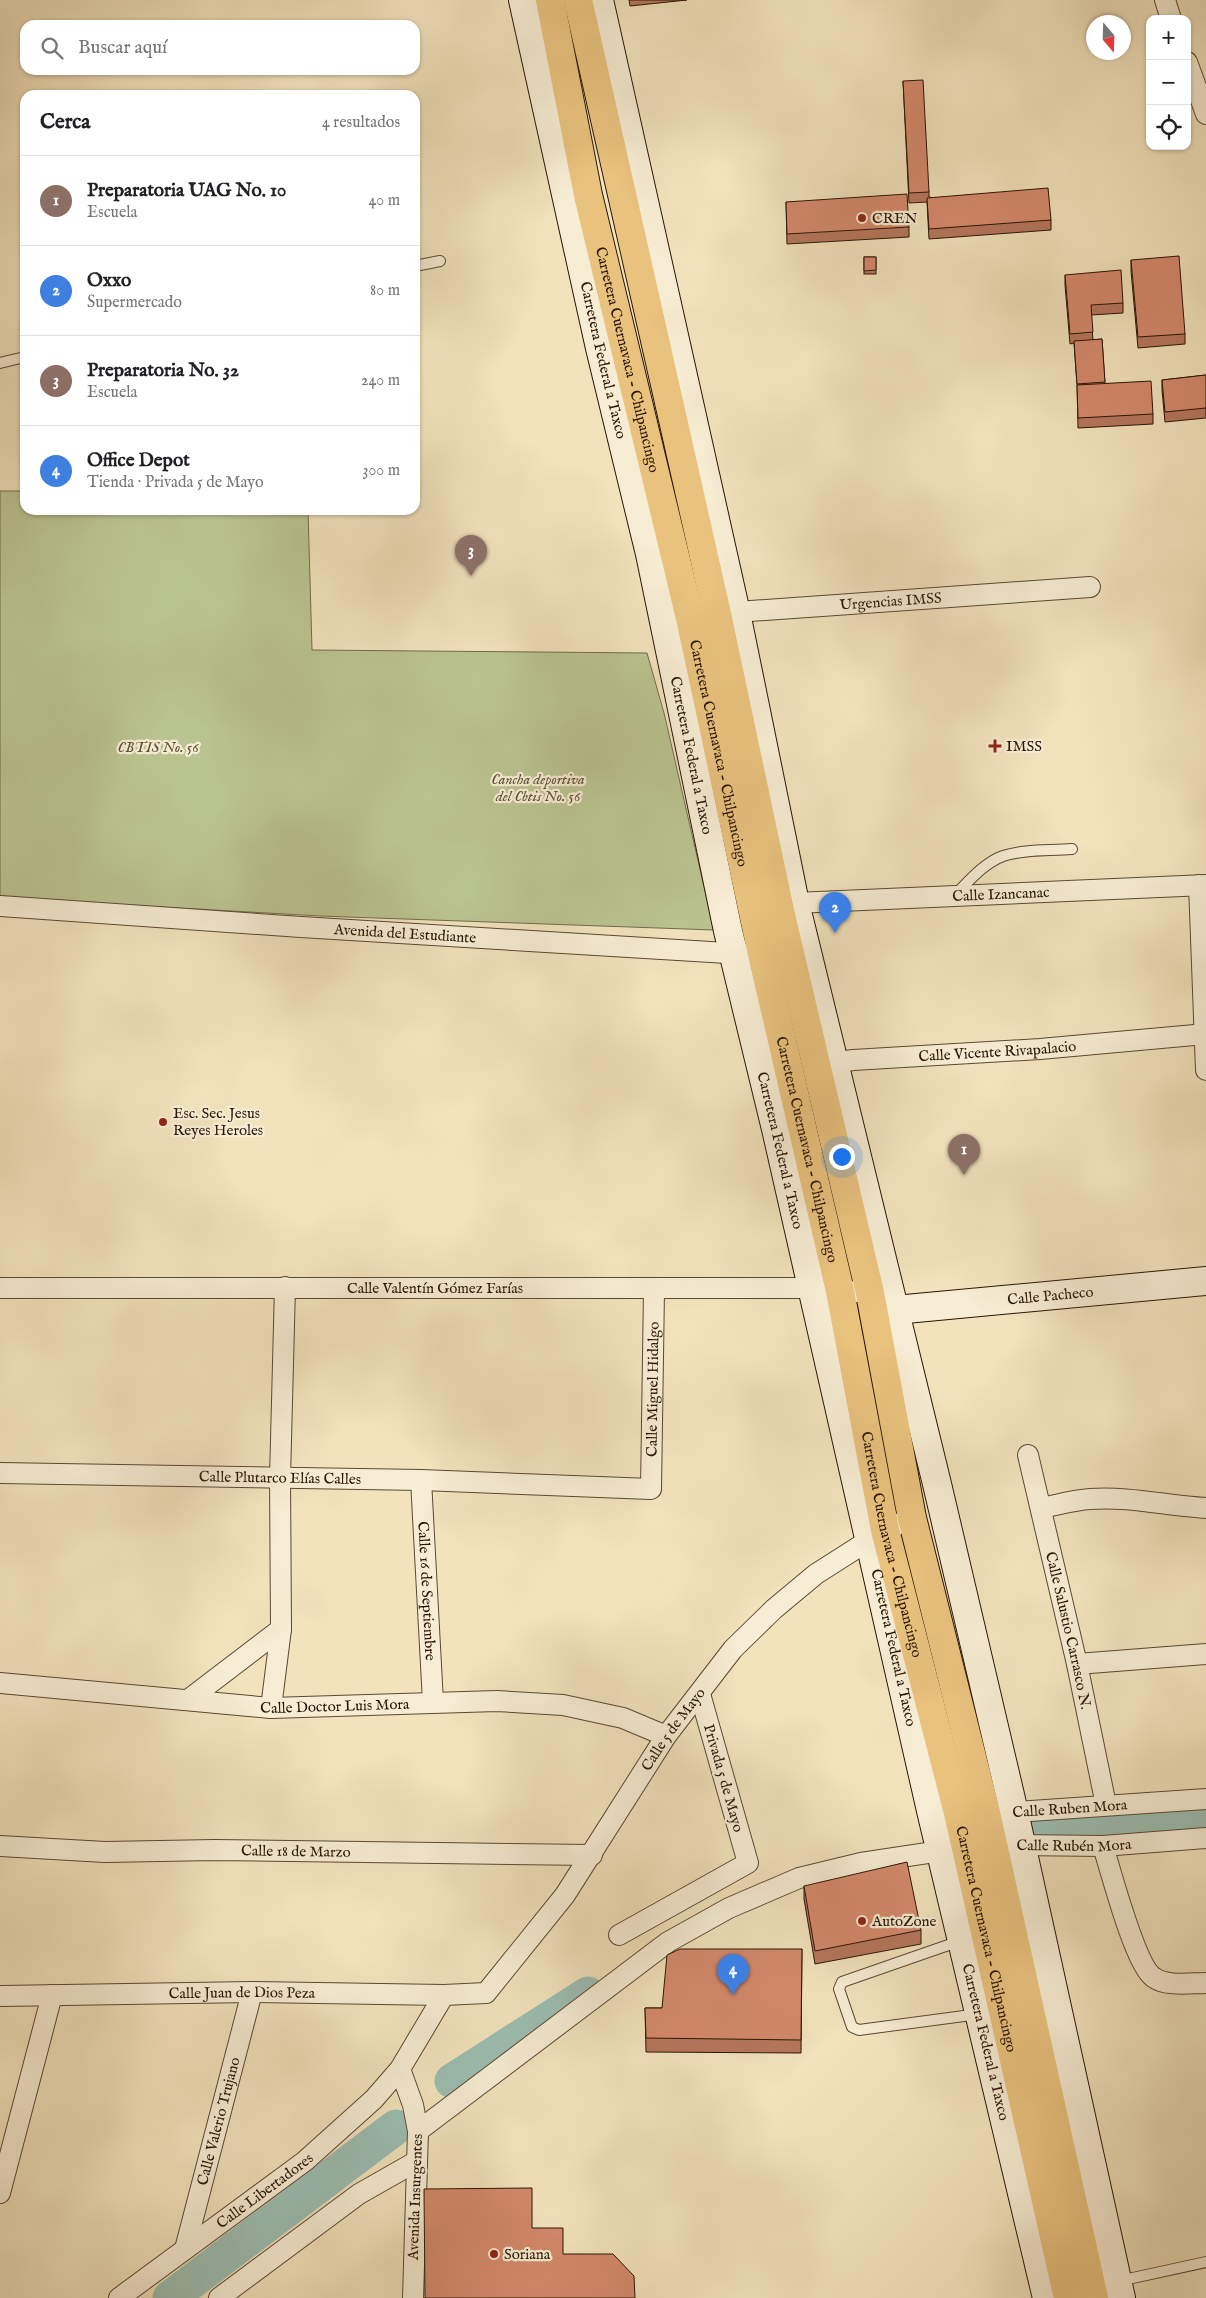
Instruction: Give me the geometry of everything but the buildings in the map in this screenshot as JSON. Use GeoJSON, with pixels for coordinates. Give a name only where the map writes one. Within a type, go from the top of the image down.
{"type":"FeatureCollection","features":[{"type":"Feature","properties":{"kind":"main road","name":"Carretera Cuernavaca - Chilpancingo"},"geometry":{"type":"LineString","coordinates":[[550,0],[588,195],[590,253],[690,618],[762,954],[840,1291],[877,1536],[953,1849],[1089,2291]]}},
{"type":"Feature","properties":{"kind":"main road","name":"Carretera Cuernavaca - Chilpancingo"},"geometry":{"type":"LineString","coordinates":[[578,0],[632,239],[727,613],[772,833],[838,1120],[912,1518],[986,1813],[1089,2291]]}},
{"type":"Feature","properties":{"kind":"street","name":"Carretera Federal a Taxco"},"geometry":{"type":"LineString","coordinates":[[523,0],[590,253],[626,460],[650,554],[733,953],[812,1288],[877,1536]]}},
{"type":"Feature","properties":{"kind":"street"},"geometry":{"type":"LineString","coordinates":[[599,0],[727,613]]}},
{"type":"Feature","properties":{"kind":"street"},"geometry":{"type":"LineString","coordinates":[[1165,0],[1171,15]]}},
{"type":"Feature","properties":{"kind":"street"},"geometry":{"type":"LineString","coordinates":[[1191,71],[1202,94],[1206,114]]}},
{"type":"Feature","properties":{"kind":"street"},"geometry":{"type":"LineString","coordinates":[[590,253],[632,239]]}},
{"type":"Feature","properties":{"kind":"street","name":"Urgencias IMSS"},"geometry":{"type":"LineString","coordinates":[[690,618],[727,613],[1090,587]]}},
{"type":"Feature","properties":{"kind":"street"},"geometry":{"type":"LineString","coordinates":[[702,807],[729,801]]}},
{"type":"Feature","properties":{"kind":"street"},"geometry":{"type":"LineString","coordinates":[[772,833],[795,903],[801,958]]}},
{"type":"Feature","properties":{"kind":"street"},"geometry":{"type":"LineString","coordinates":[[1203,885],[1206,1070]]}},
{"type":"Feature","properties":{"kind":"street","name":"Calle Izancanac"},"geometry":{"type":"LineString","coordinates":[[795,903],[1203,885]]}},
{"type":"Feature","properties":{"kind":"street","name":"Avenida del Estudiante"},"geometry":{"type":"LineString","coordinates":[[0,906],[801,958]]}},
{"type":"Feature","properties":{"kind":"street","name":"Calle Vicente Rivapalacio"},"geometry":{"type":"LineString","coordinates":[[788,1067],[824,1065],[853,1060],[1040,1049],[1205,1034]]}},
{"type":"Feature","properties":{"kind":"street"},"geometry":{"type":"LineString","coordinates":[[802,1126],[838,1120],[895,1310],[1022,1845],[1089,2291]]}},
{"type":"Feature","properties":{"kind":"street","name":"Calle Pacheco"},"geometry":{"type":"LineString","coordinates":[[895,1310],[1206,1281]]}},
{"type":"Feature","properties":{"kind":"street"},"geometry":{"type":"LineString","coordinates":[[271,1708],[281,1629],[280,1478],[284,1287]]}},
{"type":"Feature","properties":{"kind":"street","name":"Calle Valentín Gómez Farías"},"geometry":{"type":"LineString","coordinates":[[0,1288],[284,1287],[654,1290],[812,1288],[870,1293]]}},
{"type":"Feature","properties":{"kind":"street","name":"Calle Miguel Hidalgo"},"geometry":{"type":"LineString","coordinates":[[651,1489],[654,1290]]}},
{"type":"Feature","properties":{"kind":"street","name":"Calle Salustio Carrasco N."},"geometry":{"type":"LineString","coordinates":[[1028,1455],[1077,1664],[1106,1805]]}},
{"type":"Feature","properties":{"kind":"street","name":"Calle Plutarco Elías Calles"},"geometry":{"type":"LineString","coordinates":[[0,1473],[421,1480],[651,1489]]}},
{"type":"Feature","properties":{"kind":"street","name":"Calle 16 de Septiembre"},"geometry":{"type":"LineString","coordinates":[[421,1480],[432,1702]]}},
{"type":"Feature","properties":{"kind":"street"},"geometry":{"type":"LineString","coordinates":[[1041,1508],[1090,1499],[1132,1499],[1206,1508]]}},
{"type":"Feature","properties":{"kind":"street","name":"Calle 5 de Mayo"},"geometry":{"type":"LineString","coordinates":[[486,1993],[564,1895],[592,1855],[666,1736],[733,1649],[774,1609],[816,1574],[877,1536],[912,1518]]}},
{"type":"Feature","properties":{"kind":"street"},"geometry":{"type":"LineString","coordinates":[[188,1700],[281,1629]]}},
{"type":"Feature","properties":{"kind":"street"},"geometry":{"type":"LineString","coordinates":[[1077,1664],[1206,1654]]}},
{"type":"Feature","properties":{"kind":"street","name":"Calle Doctor Luis Mora"},"geometry":{"type":"LineString","coordinates":[[0,1683],[271,1708],[497,1701],[563,1705],[623,1718],[666,1736]]}},
{"type":"Feature","properties":{"kind":"street","name":"Privada 5 de Mayo"},"geometry":{"type":"LineString","coordinates":[[619,1935],[748,1863],[700,1694]]}},
{"type":"Feature","properties":{"kind":"street","name":"Calle Ruben Mora"},"geometry":{"type":"LineString","coordinates":[[945,1814],[1014,1812],[1206,1799]]}},
{"type":"Feature","properties":{"kind":"street","name":"Calle Rubén Mora"},"geometry":{"type":"LineString","coordinates":[[418,2131],[668,1942],[729,1908],[799,1878],[861,1863],[953,1849],[1022,1845],[1103,1846],[1206,1838]]}},
{"type":"Feature","properties":{"kind":"street","name":"Calle 18 de Marzo"},"geometry":{"type":"LineString","coordinates":[[0,1846],[105,1852],[214,1850],[592,1855]]}},
{"type":"Feature","properties":{"kind":"street"},"geometry":{"type":"LineString","coordinates":[[1103,1846],[1139,1959],[1153,1978],[1170,1983],[1206,1983]]}},
{"type":"Feature","properties":{"kind":"street","name":"Carretera Federal a Taxco"},"geometry":{"type":"LineString","coordinates":[[953,1849],[963,1940],[980,2014],[1089,2291]]}},
{"type":"Feature","properties":{"kind":"street","name":"Calle Juan de Dios Peza"},"geometry":{"type":"LineString","coordinates":[[0,1996],[252,1992],[444,1995],[486,1993]]}},
{"type":"Feature","properties":{"kind":"street","name":"Calle Valerio Trujano"},"geometry":{"type":"LineString","coordinates":[[185,2249],[252,1992]]}},
{"type":"Feature","properties":{"kind":"street"},"geometry":{"type":"LineString","coordinates":[[0,2193],[52,1995]]}},
{"type":"Feature","properties":{"kind":"street"},"geometry":{"type":"LineString","coordinates":[[400,2069],[444,1995]]}},
{"type":"Feature","properties":{"kind":"street","name":"Avenida Insurgentes"},"geometry":{"type":"LineString","coordinates":[[400,2069],[413,2105],[418,2131],[413,2298]]}},
{"type":"Feature","properties":{"kind":"street","name":"Calle Libertadores"},"geometry":{"type":"LineString","coordinates":[[119,2298],[305,2161],[374,2099],[400,2069]]}},
{"type":"Feature","properties":{"kind":"street"},"geometry":{"type":"LineString","coordinates":[[219,2298],[359,2194],[417,2161]]}},
{"type":"Feature","properties":{"kind":"lane"},"geometry":{"type":"LineString","coordinates":[[420,265],[440,261]]}},
{"type":"Feature","properties":{"kind":"lane"},"geometry":{"type":"LineString","coordinates":[[0,363],[20,358]]}},
{"type":"Feature","properties":{"kind":"lane"},"geometry":{"type":"LineString","coordinates":[[954,896],[980,871],[1002,857],[1072,849]]}},
{"type":"Feature","properties":{"kind":"lane"},"geometry":{"type":"LineString","coordinates":[[963,1940],[842,1982],[840,1989],[852,2027],[859,2030],[980,2014]]}},
{"type":"Feature","properties":{"kind":"lane"},"geometry":{"type":"LineString","coordinates":[[1089,2291],[1206,2262]]}},
{"type":"Feature","properties":{"kind":"green space"},"geometry":{"type":"Polygon","coordinates":[[[0,491],[20,491],[20,515],[308,515],[312,650],[647,653],[664,713],[714,930],[320,916],[0,898],[0,491]]]}},
{"type":"Feature","properties":{"kind":"waterway"},"geometry":{"type":"LineString","coordinates":[[1028,1839],[1206,1827]]}},
{"type":"Feature","properties":{"kind":"waterway"},"geometry":{"type":"LineString","coordinates":[[452,2081],[588,1994]]}},
{"type":"Feature","properties":{"kind":"waterway"},"geometry":{"type":"LineString","coordinates":[[170,2298],[396,2127]]}},
{"type":"Feature","properties":{"kind":"place","name":"CREN"},"geometry":{"type":"Point","coordinates":[862,218]}},
{"type":"Feature","properties":{"kind":"place","name":"Preparatoria No. 32"},"geometry":{"type":"Point","coordinates":[471,576]}},
{"type":"Feature","properties":{"kind":"place","name":"IMSS"},"geometry":{"type":"Point","coordinates":[995,746]}},
{"type":"Feature","properties":{"kind":"place","name":"Oxxo"},"geometry":{"type":"Point","coordinates":[835,933]}},
{"type":"Feature","properties":{"kind":"place","name":"Esc. Sec. Jesus Reyes Heroles"},"geometry":{"type":"Point","coordinates":[163,1122]}},
{"type":"Feature","properties":{"kind":"place","name":"Preparatoria UAG No. 10"},"geometry":{"type":"Point","coordinates":[964,1175]}},
{"type":"Feature","properties":{"kind":"place","name":"AutoZone"},"geometry":{"type":"Point","coordinates":[862,1921]}},
{"type":"Feature","properties":{"kind":"place","name":"Office Depot"},"geometry":{"type":"Point","coordinates":[733,1995]}},
{"type":"Feature","properties":{"kind":"place","name":"Soriana"},"geometry":{"type":"Point","coordinates":[494,2254]}},
{"type":"Feature","properties":{"kind":"park label","name":"CBTIS No. 56"},"geometry":{"type":"Point","coordinates":[158,747]}},
{"type":"Feature","properties":{"kind":"park label","name":"Cancha deportiva del Cbtis No. 56"},"geometry":{"type":"Point","coordinates":[538,788]}}]}
